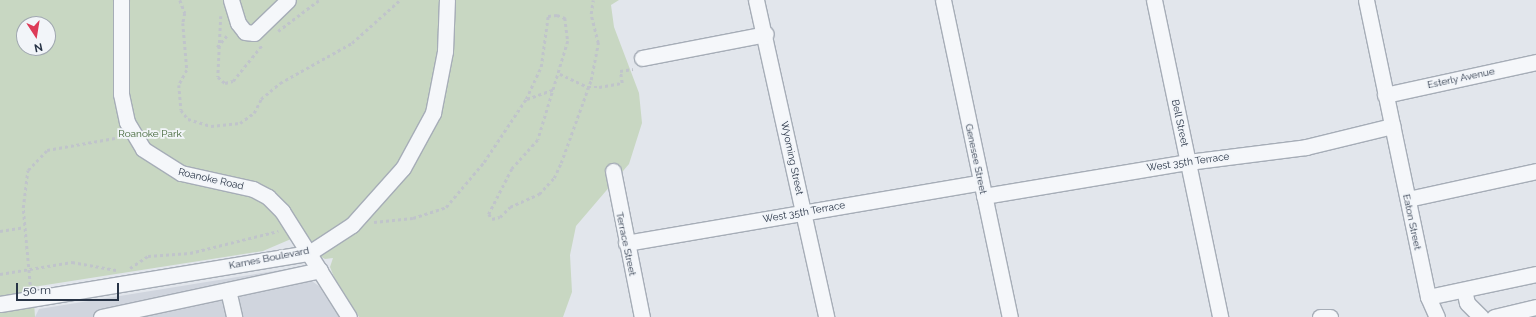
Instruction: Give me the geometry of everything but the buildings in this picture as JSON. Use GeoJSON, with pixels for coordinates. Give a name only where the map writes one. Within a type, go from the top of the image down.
{"type":"FeatureCollection","features":[{"type":"Feature","properties":{"kind":"street","name":"Roanoke Road"},"geometry":{"type":"LineString","coordinates":[[120,0],[121,94],[127,122],[144,148],[181,173],[253,189],[268,197],[282,211],[349,317]]}},
{"type":"Feature","properties":{"kind":"street"},"geometry":{"type":"LineString","coordinates":[[231,0],[238,23],[245,32],[263,34],[288,0]]}},
{"type":"Feature","properties":{"kind":"street","name":"Karnes Boulevard"},"geometry":{"type":"LineString","coordinates":[[0,304],[309,253],[352,225],[403,168],[433,113],[445,52],[447,0]]}},
{"type":"Feature","properties":{"kind":"street","name":"Wyoming Street"},"geometry":{"type":"LineString","coordinates":[[756,0],[766,34],[826,317]]}},
{"type":"Feature","properties":{"kind":"street","name":"Genesee Street"},"geometry":{"type":"LineString","coordinates":[[943,0],[1010,317]]}},
{"type":"Feature","properties":{"kind":"street","name":"Bell Street"},"geometry":{"type":"LineString","coordinates":[[1154,0],[1220,317]]}},
{"type":"Feature","properties":{"kind":"street","name":"Eaton Street"},"geometry":{"type":"LineString","coordinates":[[1366,0],[1428,297],[1437,317]]}},
{"type":"Feature","properties":{"kind":"street"},"geometry":{"type":"LineString","coordinates":[[640,63],[766,34]]}},
{"type":"Feature","properties":{"kind":"street","name":"Esterly Avenue"},"geometry":{"type":"LineString","coordinates":[[1385,95],[1536,62]]}},
{"type":"Feature","properties":{"kind":"street","name":"West 35th Terrace"},"geometry":{"type":"LineString","coordinates":[[626,243],[803,212],[1306,147],[1392,126]]}},
{"type":"Feature","properties":{"kind":"street","name":"Terrace Street"},"geometry":{"type":"LineString","coordinates":[[613,171],[626,243],[642,317]]}},
{"type":"Feature","properties":{"kind":"street"},"geometry":{"type":"LineString","coordinates":[[1408,199],[1536,171]]}},
{"type":"Feature","properties":{"kind":"street"},"geometry":{"type":"LineString","coordinates":[[101,317],[320,270]]}},
{"type":"Feature","properties":{"kind":"street"},"geometry":{"type":"LineString","coordinates":[[1428,297],[1535,279]]}},
{"type":"Feature","properties":{"kind":"street"},"geometry":{"type":"LineString","coordinates":[[228,290],[234,317]]}},
{"type":"Feature","properties":{"kind":"street"},"geometry":{"type":"LineString","coordinates":[[1464,290],[1467,302],[1481,317]]}},
{"type":"Feature","properties":{"kind":"street"},"geometry":{"type":"LineString","coordinates":[[1494,317],[1536,307]]}},
{"type":"Feature","properties":{"kind":"street"},"geometry":{"type":"LineString","coordinates":[[1320,317],[1330,317]]}},
{"type":"Feature","properties":{"kind":"path"},"geometry":{"type":"LineString","coordinates":[[180,0],[185,13],[183,23],[187,70],[180,85],[181,110],[188,119],[211,126],[240,123],[254,113],[261,99],[280,83],[352,43],[400,0]]}},
{"type":"Feature","properties":{"kind":"path"},"geometry":{"type":"LineString","coordinates":[[221,14],[217,47],[218,77],[225,83],[233,81],[263,34],[319,0]]}},
{"type":"Feature","properties":{"kind":"path"},"geometry":{"type":"LineString","coordinates":[[352,225],[413,218],[446,207],[484,162],[526,99],[541,67],[548,16],[557,15],[566,18],[568,28],[560,74],[542,124],[538,140],[500,188],[489,214],[492,220],[539,194],[554,178],[588,87],[598,43],[591,14],[592,0]]}},
{"type":"Feature","properties":{"kind":"path"},"geometry":{"type":"LineString","coordinates":[[217,47],[238,23]]}},
{"type":"Feature","properties":{"kind":"path"},"geometry":{"type":"LineString","coordinates":[[560,74],[588,87],[622,83],[620,72],[640,63]]}},
{"type":"Feature","properties":{"kind":"path"},"geometry":{"type":"LineString","coordinates":[[526,99],[554,89]]}},
{"type":"Feature","properties":{"kind":"path"},"geometry":{"type":"LineString","coordinates":[[32,299],[24,227],[25,184],[37,157],[57,146],[97,144],[115,138]]}},
{"type":"Feature","properties":{"kind":"path"},"geometry":{"type":"LineString","coordinates":[[0,231],[24,227]]}},
{"type":"Feature","properties":{"kind":"path"},"geometry":{"type":"LineString","coordinates":[[125,269],[148,256],[190,253],[279,231],[282,235]]}},
{"type":"Feature","properties":{"kind":"path"},"geometry":{"type":"LineString","coordinates":[[0,274],[72,262],[119,270]]}},
{"type":"Feature","properties":{"kind":"shaded area"},"geometry":{"type":"Polygon","coordinates":[[[293,268],[319,286],[339,317],[35,317],[39,309],[293,268]]]}},
{"type":"Feature","properties":{"kind":"green space","name":"Roanoke Park"},"geometry":{"type":"Polygon","coordinates":[[[0,0],[619,0],[611,5],[614,27],[639,93],[642,123],[629,164],[576,226],[570,255],[572,292],[563,317],[359,317],[334,277],[330,267],[333,258],[325,259],[291,239],[263,251],[33,287],[35,317],[0,317],[0,0]]]}}]}
